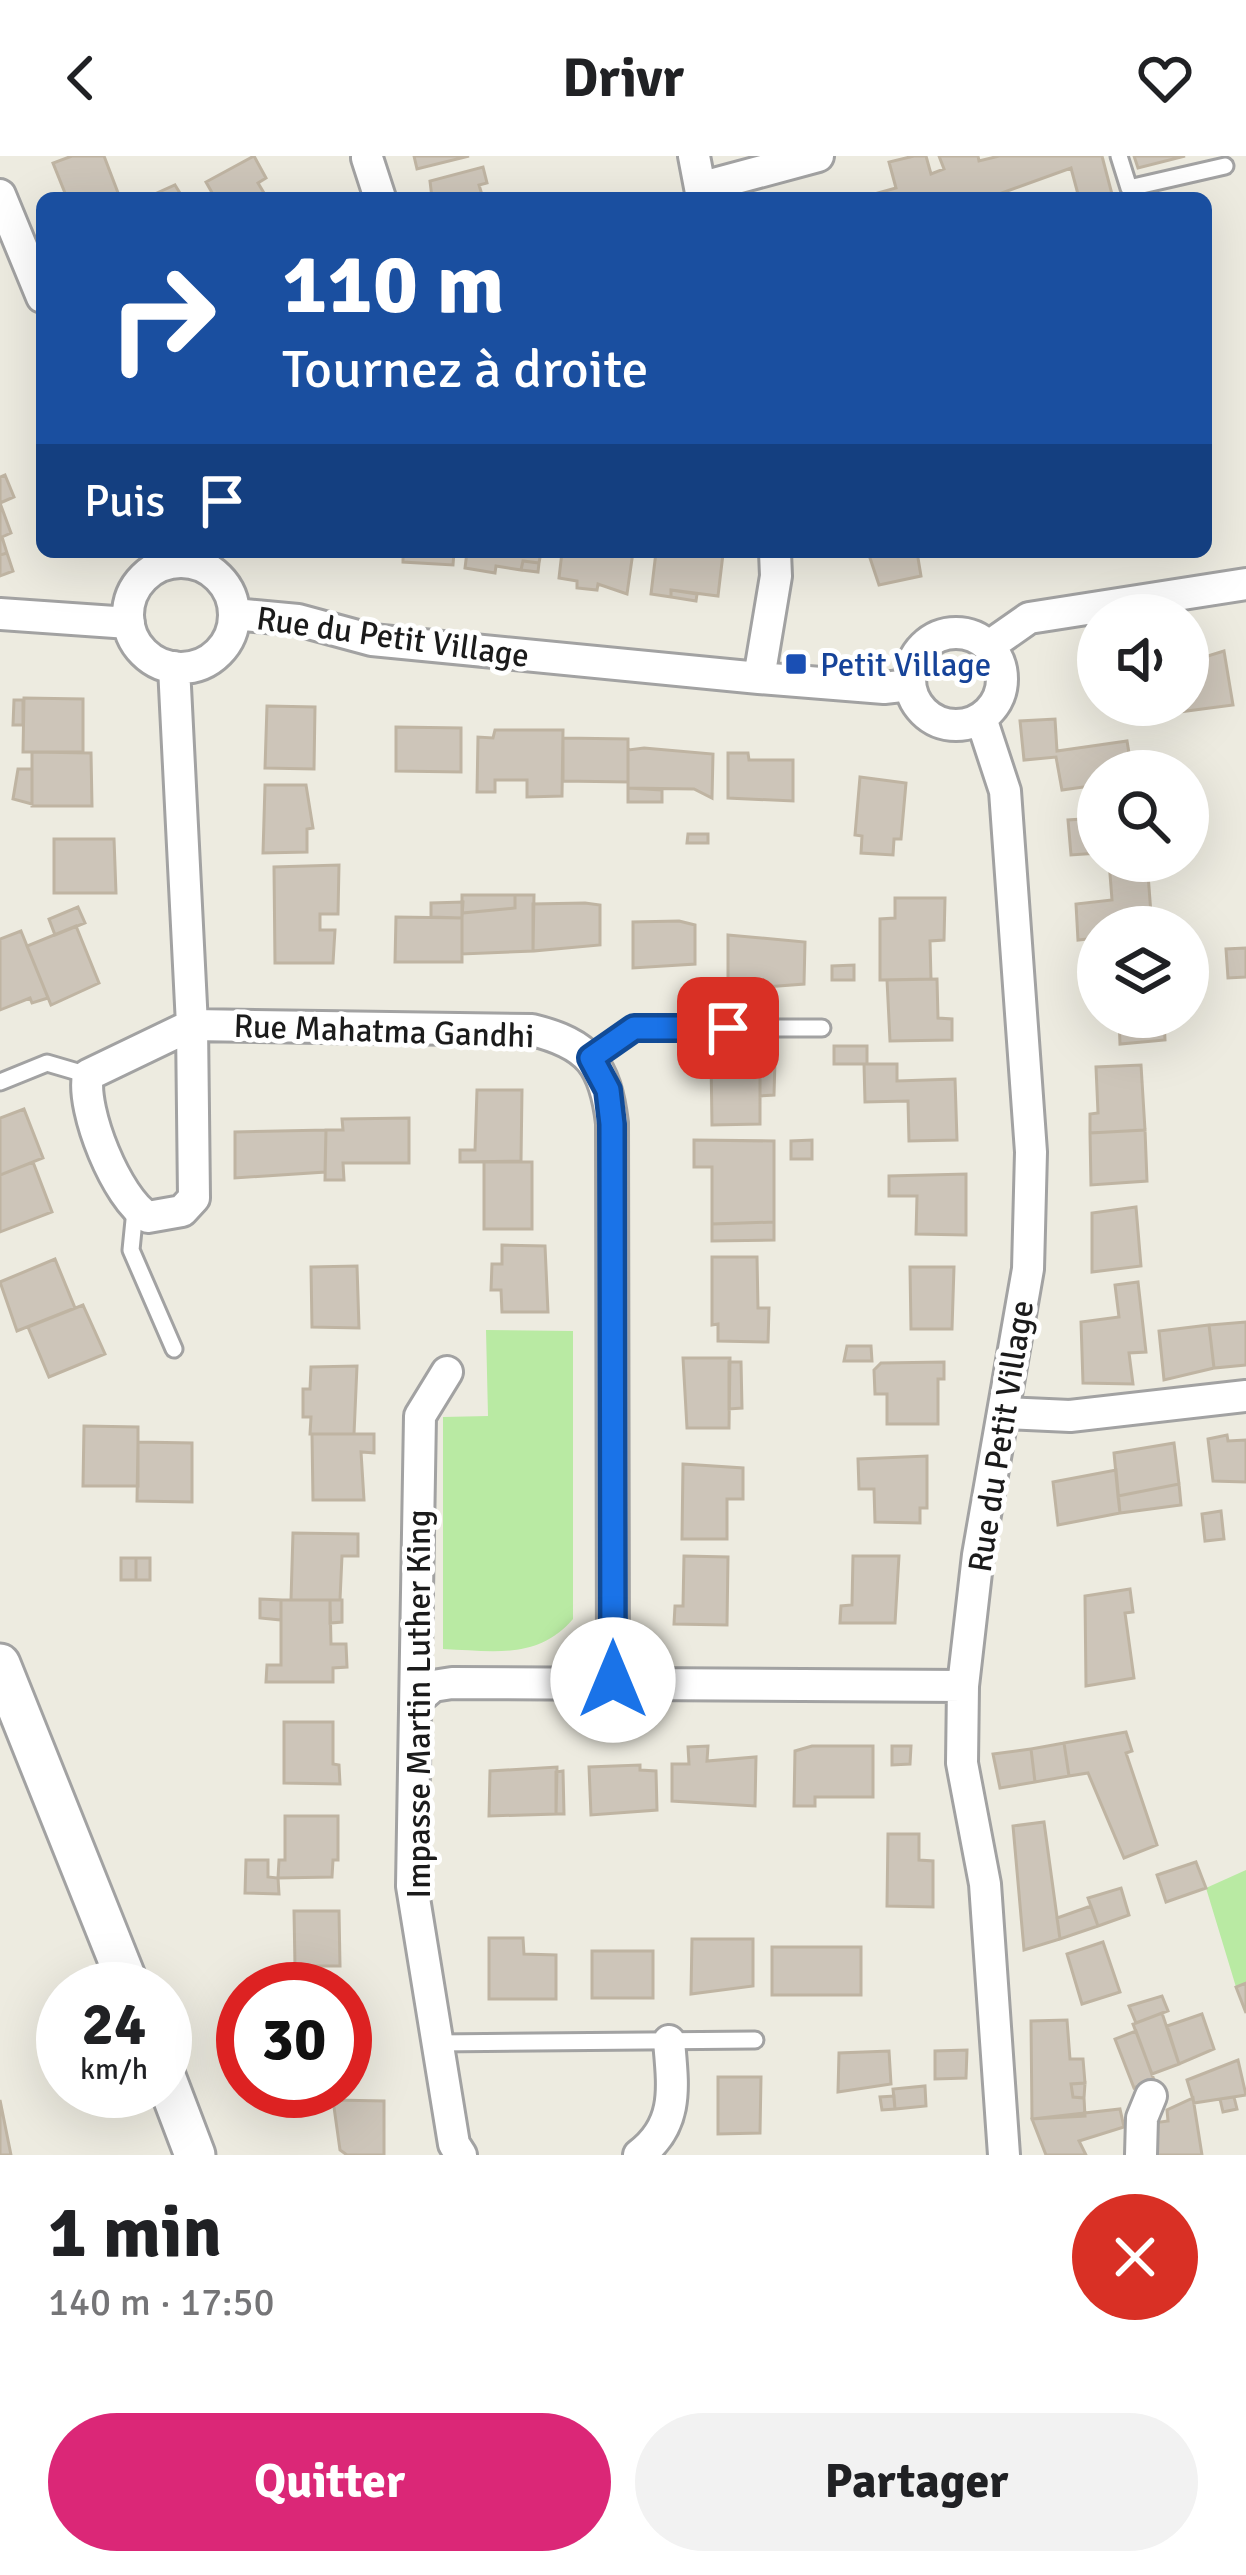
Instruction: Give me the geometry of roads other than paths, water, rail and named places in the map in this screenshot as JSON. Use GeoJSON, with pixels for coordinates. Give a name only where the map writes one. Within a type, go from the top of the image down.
{"type":"FeatureCollection","features":[{"type":"Feature","properties":{"kind":"street"},"geometry":{"type":"LineString","coordinates":[[694,156],[702,192],[818,156]]}},
{"type":"Feature","properties":{"kind":"street"},"geometry":{"type":"LineString","coordinates":[[367,158],[378,192]]}},
{"type":"Feature","properties":{"kind":"street"},"geometry":{"type":"LineString","coordinates":[[0,195],[36,282]]}},
{"type":"Feature","properties":{"kind":"street"},"geometry":{"type":"LineString","coordinates":[[162,558],[200,565],[217,576],[234,614],[220,651],[203,663],[174,667],[144,653],[129,623],[131,595],[162,558]]}},
{"type":"Feature","properties":{"kind":"street"},"geometry":{"type":"LineString","coordinates":[[759,678],[774,558]]}},
{"type":"Feature","properties":{"kind":"street"},"geometry":{"type":"LineString","coordinates":[[989,646],[1029,618],[1246,584]]}},
{"type":"Feature","properties":{"kind":"street"},"geometry":{"type":"LineString","coordinates":[[0,614],[129,623]]}},
{"type":"Feature","properties":{"kind":"street","name":"Rue du Petit Village"},"geometry":{"type":"LineString","coordinates":[[234,614],[298,620],[372,640],[759,678],[884,688],[910,685]]}},
{"type":"Feature","properties":{"kind":"street"},"geometry":{"type":"LineString","coordinates":[[964,633],[989,646],[1002,670],[1003,686],[981,718],[944,724],[916,702],[910,669],[928,641],[964,633]]}},
{"type":"Feature","properties":{"kind":"street"},"geometry":{"type":"LineString","coordinates":[[174,667],[192,1024],[194,1198],[182,1211],[148,1217],[124,1197],[88,1105],[88,1075],[192,1024]]}},
{"type":"Feature","properties":{"kind":"street","name":"Rue du Petit Village"},"geometry":{"type":"LineString","coordinates":[[981,718],[1005,791],[1031,1152],[1028,1269],[978,1555],[963,1686],[962,1762],[985,1884],[1004,2155]]}},
{"type":"Feature","properties":{"kind":"street","name":"Rue Mahatma Gandhi"},"geometry":{"type":"LineString","coordinates":[[192,1024],[532,1030],[568,1039],[591,1058]]}},
{"type":"Feature","properties":{"kind":"street"},"geometry":{"type":"LineString","coordinates":[[591,1058],[608,1090],[612,1124],[613,1680]]}},
{"type":"Feature","properties":{"kind":"street","name":"Impasse Martin Luther King"},"geometry":{"type":"LineString","coordinates":[[447,1372],[420,1416],[419,1697],[412,1715],[412,1886],[454,2144],[461,2155]]}},
{"type":"Feature","properties":{"kind":"street"},"geometry":{"type":"LineString","coordinates":[[1006,1413],[1070,1416],[1246,1396]]}},
{"type":"Feature","properties":{"kind":"street"},"geometry":{"type":"LineString","coordinates":[[0,1664],[119,1962]]}},
{"type":"Feature","properties":{"kind":"street"},"geometry":{"type":"LineString","coordinates":[[419,1697],[433,1686],[452,1683],[613,1680],[963,1686]]}},
{"type":"Feature","properties":{"kind":"street"},"geometry":{"type":"LineString","coordinates":[[639,2155],[665,2130],[674,2098],[669,2041]]}},
{"type":"Feature","properties":{"kind":"street"},"geometry":{"type":"LineString","coordinates":[[1141,2155],[1142,2118],[1151,2096]]}},
{"type":"Feature","properties":{"kind":"street"},"geometry":{"type":"LineString","coordinates":[[181,2118],[195,2155]]}},
{"type":"Feature","properties":{"kind":"lane"},"geometry":{"type":"LineString","coordinates":[[1119,156],[1129,188],[1225,166]]}},
{"type":"Feature","properties":{"kind":"lane"},"geometry":{"type":"LineString","coordinates":[[591,1058],[634,1028],[822,1028]]}},
{"type":"Feature","properties":{"kind":"lane"},"geometry":{"type":"LineString","coordinates":[[0,1082],[47,1063],[88,1075]]}},
{"type":"Feature","properties":{"kind":"lane"},"geometry":{"type":"LineString","coordinates":[[135,1210],[130,1250],[174,1349]]}},
{"type":"Feature","properties":{"kind":"lane"},"geometry":{"type":"LineString","coordinates":[[437,2043],[755,2040]]}},
{"type":"Feature","properties":{"kind":"place","name":"Petit Village"},"geometry":{"type":"Point","coordinates":[796,664]}}]}
